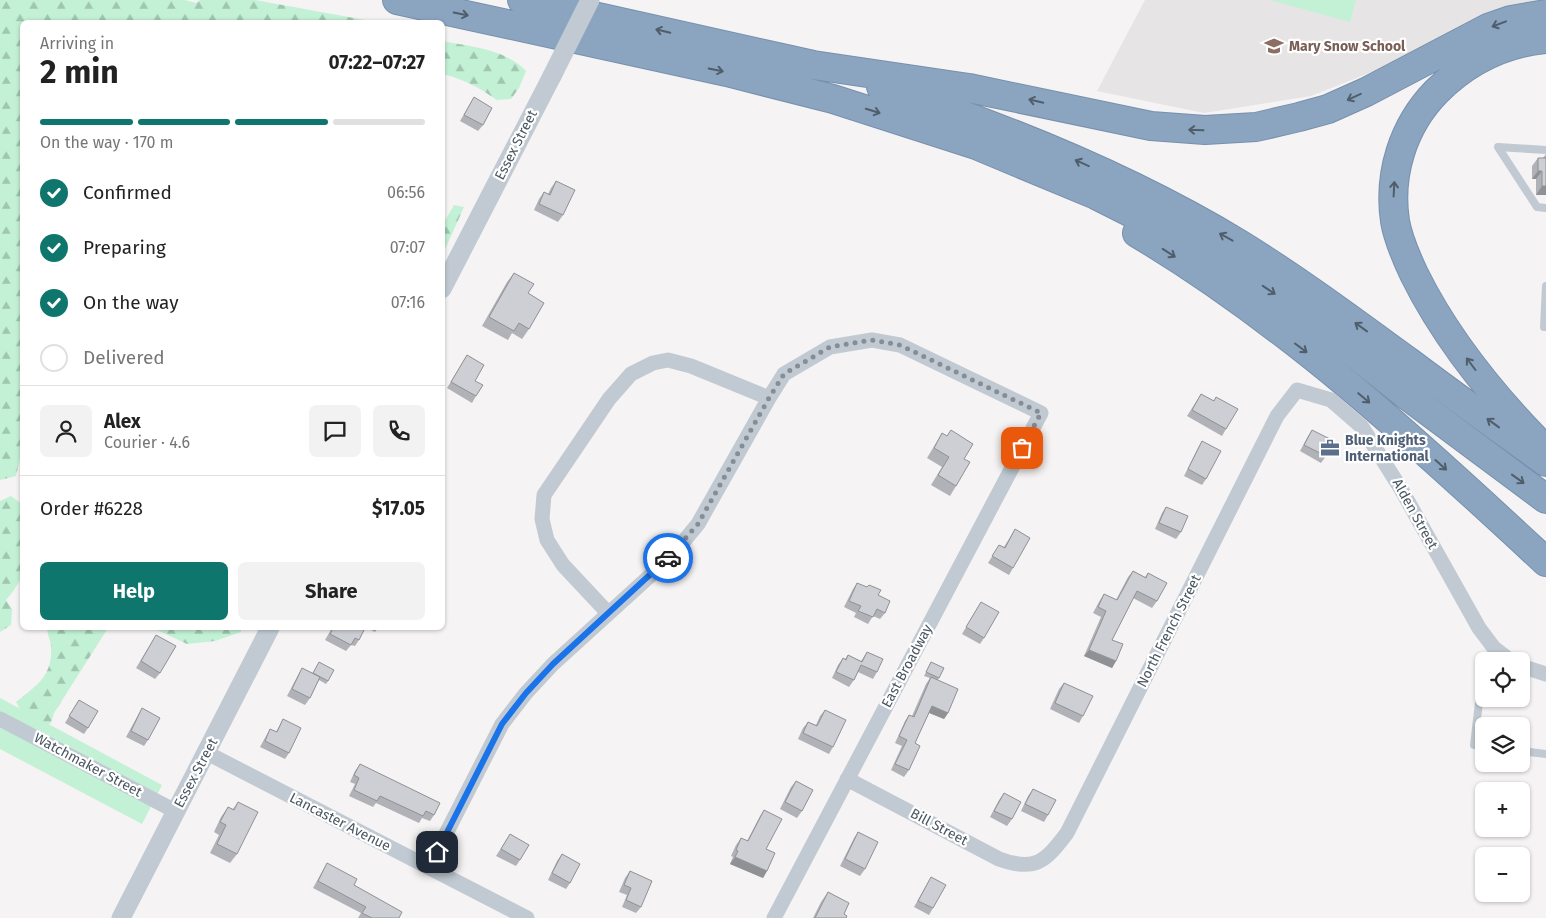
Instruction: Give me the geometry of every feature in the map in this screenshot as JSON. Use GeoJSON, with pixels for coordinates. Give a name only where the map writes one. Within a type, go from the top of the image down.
{"type":"FeatureCollection","features":[{"type":"Feature","properties":{"kind":"highway"},"geometry":{"type":"LineString","coordinates":[[397,0],[736,74],[824,96],[976,145],[1072,185],[1151,221],[1252,279],[1331,335],[1409,397],[1546,499]]}},
{"type":"Feature","properties":{"kind":"highway"},"geometry":{"type":"LineString","coordinates":[[522,0],[813,65],[969,88],[1151,126],[1188,130],[1230,130],[1285,121],[1328,108],[1366,92],[1488,28],[1511,20],[1546,14]]}},
{"type":"Feature","properties":{"kind":"highway"},"geometry":{"type":"LineString","coordinates":[[1546,39],[1518,44],[1488,55],[1458,72],[1441,88],[1425,105],[1405,138],[1397,164],[1393,193],[1395,221],[1399,237],[1404,252],[1426,296],[1469,362],[1498,400],[1540,445],[1546,456]]}},
{"type":"Feature","properties":{"kind":"highway"},"geometry":{"type":"LineString","coordinates":[[813,65],[919,100],[1047,148],[1118,180],[1191,218],[1239,244],[1308,289],[1546,462]]}},
{"type":"Feature","properties":{"kind":"highway"},"geometry":{"type":"LineString","coordinates":[[1072,185],[1100,212],[1146,238],[1213,282],[1327,367],[1405,433],[1546,562]]}},
{"type":"Feature","properties":{"kind":"street","name":"Essex Street"},"geometry":{"type":"LineString","coordinates":[[445,283],[590,0]]}},
{"type":"Feature","properties":{"kind":"street","name":"East Broadway"},"geometry":{"type":"LineString","coordinates":[[769,398],[784,374],[815,354],[830,347],[872,340],[900,345],[1041,413],[774,918]]}},
{"type":"Feature","properties":{"kind":"street"},"geometry":{"type":"LineString","coordinates":[[429,867],[502,724],[526,693],[553,664],[608,613],[679,547],[698,524],[769,398],[691,366],[668,360],[652,362],[631,374],[609,399],[544,495],[542,518],[547,540],[563,564],[608,613]]}},
{"type":"Feature","properties":{"kind":"street","name":"Alden Street"},"geometry":{"type":"LineString","coordinates":[[1297,390],[1330,400],[1362,427],[1401,489],[1479,628],[1498,652]]}},
{"type":"Feature","properties":{"kind":"street","name":"North French Street"},"geometry":{"type":"LineString","coordinates":[[1034,864],[1052,853],[1067,834],[1277,416],[1297,390]]}},
{"type":"Feature","properties":{"kind":"street","name":"Essex Street"},"geometry":{"type":"LineString","coordinates":[[121,918],[269,630]]}},
{"type":"Feature","properties":{"kind":"street"},"geometry":{"type":"LineString","coordinates":[[1530,669],[1543,673]]}},
{"type":"Feature","properties":{"kind":"street","name":"Watchmaker Street"},"geometry":{"type":"LineString","coordinates":[[0,718],[175,811]]}},
{"type":"Feature","properties":{"kind":"street","name":"Lancaster Avenue"},"geometry":{"type":"LineString","coordinates":[[207,753],[527,918]]}},
{"type":"Feature","properties":{"kind":"street","name":"Bill Street"},"geometry":{"type":"LineString","coordinates":[[847,779],[999,859],[1016,865],[1034,864]]}},
{"type":"Feature","properties":{"kind":"lane"},"geometry":{"type":"LineString","coordinates":[[1546,150],[1498,147],[1537,207],[1546,208]]}},
{"type":"Feature","properties":{"kind":"lane"},"geometry":{"type":"LineString","coordinates":[[1546,286],[1544,327],[1546,327]]}},
{"type":"Feature","properties":{"kind":"lane"},"geometry":{"type":"LineString","coordinates":[[1530,752],[1546,754]]}},
{"type":"Feature","properties":{"kind":"shaded area","name":"Mary Snow School"},"geometry":{"type":"Polygon","coordinates":[[[1145,0],[1546,0],[1546,3],[1311,96],[1204,113],[1097,91],[1145,0]]]}},
{"type":"Feature","properties":{"kind":"green space"},"geometry":{"type":"Polygon","coordinates":[[[0,0],[185,0],[196,3],[200,0],[255,0],[365,20],[20,20],[20,458],[16,476],[0,480],[0,0]]]}},
{"type":"Feature","properties":{"kind":"green space"},"geometry":{"type":"Polygon","coordinates":[[[1270,0],[1356,0],[1350,22],[1270,0]]]}},
{"type":"Feature","properties":{"kind":"green space"},"geometry":{"type":"Polygon","coordinates":[[[445,41],[498,53],[518,64],[526,71],[519,88],[511,99],[497,100],[457,78],[445,75],[445,41]]]}},
{"type":"Feature","properties":{"kind":"green space"},"geometry":{"type":"Polygon","coordinates":[[[454,205],[464,207],[445,250],[445,221],[454,205]]]}},
{"type":"Feature","properties":{"kind":"green space"},"geometry":{"type":"Polygon","coordinates":[[[11,496],[20,503],[20,580],[6,600],[12,609],[11,625],[0,632],[0,501],[11,496]]]}},
{"type":"Feature","properties":{"kind":"green space"},"geometry":{"type":"Polygon","coordinates":[[[47,630],[107,630],[54,713],[51,723],[40,727],[23,715],[16,702],[30,691],[46,673],[51,657],[47,630]]]}},
{"type":"Feature","properties":{"kind":"green space"},"geometry":{"type":"Polygon","coordinates":[[[157,630],[241,630],[241,632],[215,641],[187,644],[157,630]]]}},
{"type":"Feature","properties":{"kind":"green space"},"geometry":{"type":"Polygon","coordinates":[[[0,698],[162,785],[142,824],[0,749],[0,698]]]}},
{"type":"Feature","properties":{"kind":"building"},"geometry":{"type":"Polygon","coordinates":[[[474,97],[492,108],[483,125],[464,115],[474,97]]]}},
{"type":"Feature","properties":{"kind":"building"},"geometry":{"type":"Polygon","coordinates":[[[1538,158],[1546,158],[1546,186],[1542,186],[1542,171],[1538,171],[1538,158]]]}},
{"type":"Feature","properties":{"kind":"building"},"geometry":{"type":"Polygon","coordinates":[[[556,181],[575,190],[563,215],[539,204],[544,192],[550,195],[556,181]]]}},
{"type":"Feature","properties":{"kind":"building"},"geometry":{"type":"Polygon","coordinates":[[[514,273],[534,284],[528,293],[544,303],[529,329],[519,323],[514,331],[489,317],[514,273]]]}},
{"type":"Feature","properties":{"kind":"building"},"geometry":{"type":"Polygon","coordinates":[[[467,355],[484,365],[475,381],[483,385],[476,396],[451,382],[467,355]]]}},
{"type":"Feature","properties":{"kind":"building"},"geometry":{"type":"Polygon","coordinates":[[[1201,394],[1214,401],[1216,397],[1238,409],[1226,429],[1192,410],[1201,394]]]}},
{"type":"Feature","properties":{"kind":"building"},"geometry":{"type":"Polygon","coordinates":[[[951,430],[973,444],[964,459],[970,462],[956,486],[938,475],[949,457],[934,448],[942,433],[947,436],[951,430]]]}},
{"type":"Feature","properties":{"kind":"building"},"geometry":{"type":"Polygon","coordinates":[[[1312,430],[1334,441],[1326,456],[1304,445],[1312,430]]]}},
{"type":"Feature","properties":{"kind":"building"},"geometry":{"type":"Polygon","coordinates":[[[1202,441],[1221,451],[1206,479],[1188,469],[1202,441]]]}},
{"type":"Feature","properties":{"kind":"building"},"geometry":{"type":"Polygon","coordinates":[[[1166,507],[1188,516],[1181,532],[1159,523],[1166,507]]]}},
{"type":"Feature","properties":{"kind":"building"},"geometry":{"type":"Polygon","coordinates":[[[1015,529],[1030,538],[1013,568],[992,556],[999,545],[1005,548],[1015,529]]]}},
{"type":"Feature","properties":{"kind":"building"},"geometry":{"type":"Polygon","coordinates":[[[1133,571],[1146,578],[1148,573],[1167,583],[1157,601],[1137,591],[1112,640],[1123,644],[1116,661],[1089,650],[1106,611],[1098,607],[1104,594],[1117,600],[1133,571]]]}},
{"type":"Feature","properties":{"kind":"building"},"geometry":{"type":"Polygon","coordinates":[[[857,583],[881,590],[878,595],[890,601],[885,613],[877,609],[873,617],[858,611],[861,606],[849,601],[857,583]]]}},
{"type":"Feature","properties":{"kind":"building"},"geometry":{"type":"Polygon","coordinates":[[[981,602],[999,612],[984,638],[966,627],[981,602]]]}},
{"type":"Feature","properties":{"kind":"building"},"geometry":{"type":"Polygon","coordinates":[[[332,630],[364,630],[359,640],[355,638],[351,645],[330,634],[332,630]]]}},
{"type":"Feature","properties":{"kind":"building"},"geometry":{"type":"Polygon","coordinates":[[[156,635],[176,646],[160,673],[141,661],[156,635]]]}},
{"type":"Feature","properties":{"kind":"building"},"geometry":{"type":"Polygon","coordinates":[[[867,652],[883,659],[877,672],[861,665],[854,680],[836,672],[843,658],[846,660],[848,655],[862,662],[867,652]]]}},
{"type":"Feature","properties":{"kind":"building"},"geometry":{"type":"Polygon","coordinates":[[[319,662],[334,670],[328,681],[313,673],[319,662]]]}},
{"type":"Feature","properties":{"kind":"building"},"geometry":{"type":"Polygon","coordinates":[[[931,662],[944,668],[939,678],[926,672],[931,662]]]}},
{"type":"Feature","properties":{"kind":"building"},"geometry":{"type":"Polygon","coordinates":[[[302,668],[320,677],[310,698],[292,689],[302,668]]]}},
{"type":"Feature","properties":{"kind":"building"},"geometry":{"type":"Polygon","coordinates":[[[931,677],[958,689],[948,713],[932,706],[915,743],[920,746],[909,770],[895,764],[907,740],[899,736],[909,715],[914,717],[931,677]]]}},
{"type":"Feature","properties":{"kind":"building"},"geometry":{"type":"Polygon","coordinates":[[[1064,683],[1093,696],[1083,716],[1055,703],[1064,683]]]}},
{"type":"Feature","properties":{"kind":"building"},"geometry":{"type":"Polygon","coordinates":[[[79,700],[98,711],[88,728],[69,716],[79,700]]]}},
{"type":"Feature","properties":{"kind":"building"},"geometry":{"type":"Polygon","coordinates":[[[142,708],[160,718],[148,740],[131,731],[142,708]]]}},
{"type":"Feature","properties":{"kind":"building"},"geometry":{"type":"Polygon","coordinates":[[[825,710],[846,720],[833,747],[803,733],[808,722],[817,726],[825,710]]]}},
{"type":"Feature","properties":{"kind":"building"},"geometry":{"type":"Polygon","coordinates":[[[283,719],[301,728],[289,753],[265,741],[270,729],[277,732],[283,719]]]}},
{"type":"Feature","properties":{"kind":"building"},"geometry":{"type":"Polygon","coordinates":[[[360,764],[440,803],[434,815],[426,811],[423,816],[380,796],[377,801],[354,790],[359,778],[354,775],[360,764]]]}},
{"type":"Feature","properties":{"kind":"building"},"geometry":{"type":"Polygon","coordinates":[[[796,781],[813,790],[802,811],[785,802],[796,781]]]}},
{"type":"Feature","properties":{"kind":"building"},"geometry":{"type":"Polygon","coordinates":[[[1033,789],[1056,800],[1048,815],[1025,804],[1033,789]]]}},
{"type":"Feature","properties":{"kind":"building"},"geometry":{"type":"Polygon","coordinates":[[[1004,793],[1021,802],[1012,819],[994,811],[1004,793]]]}},
{"type":"Feature","properties":{"kind":"building"},"geometry":{"type":"Polygon","coordinates":[[[238,802],[258,812],[237,854],[217,844],[226,825],[220,822],[228,807],[234,810],[238,802]]]}},
{"type":"Feature","properties":{"kind":"building"},"geometry":{"type":"Polygon","coordinates":[[[764,810],[782,819],[766,849],[775,853],[767,871],[735,857],[741,838],[748,841],[764,810]]]}},
{"type":"Feature","properties":{"kind":"building"},"geometry":{"type":"Polygon","coordinates":[[[858,832],[878,842],[865,869],[845,859],[858,832]]]}},
{"type":"Feature","properties":{"kind":"building"},"geometry":{"type":"Polygon","coordinates":[[[510,834],[529,845],[520,860],[501,849],[510,834]]]}},
{"type":"Feature","properties":{"kind":"building"},"geometry":{"type":"Polygon","coordinates":[[[562,854],[580,864],[570,883],[552,873],[562,854]]]}},
{"type":"Feature","properties":{"kind":"building"},"geometry":{"type":"Polygon","coordinates":[[[327,863],[357,879],[354,885],[402,912],[399,918],[372,918],[362,913],[366,907],[318,881],[327,863]]]}},
{"type":"Feature","properties":{"kind":"building"},"geometry":{"type":"Polygon","coordinates":[[[630,871],[652,881],[641,907],[626,900],[631,888],[624,885],[630,871]]]}},
{"type":"Feature","properties":{"kind":"building"},"geometry":{"type":"Polygon","coordinates":[[[931,877],[946,885],[933,908],[918,901],[931,877]]]}},
{"type":"Feature","properties":{"kind":"building"},"geometry":{"type":"Polygon","coordinates":[[[828,892],[849,903],[844,914],[847,916],[846,918],[815,918],[828,892]]]}},
{"type":"Feature","properties":{"kind":"way so far"},"geometry":{"type":"LineString","coordinates":[[668,558],[698,524],[784,374],[815,354],[830,347],[872,340],[900,345],[1041,413],[1022,448]]}},
{"type":"Feature","properties":{"kind":"place","name":"Mary Snow School"},"geometry":{"type":"Point","coordinates":[1274,46]}},
{"type":"Feature","properties":{"kind":"place","name":"Blue Knights International"},"geometry":{"type":"Point","coordinates":[1330,448]}},
{"type":"Feature","properties":{"kind":"route"},"geometry":{"type":"LineString","coordinates":[[437,852],[502,724],[526,693],[553,664],[668,558]]}}]}
